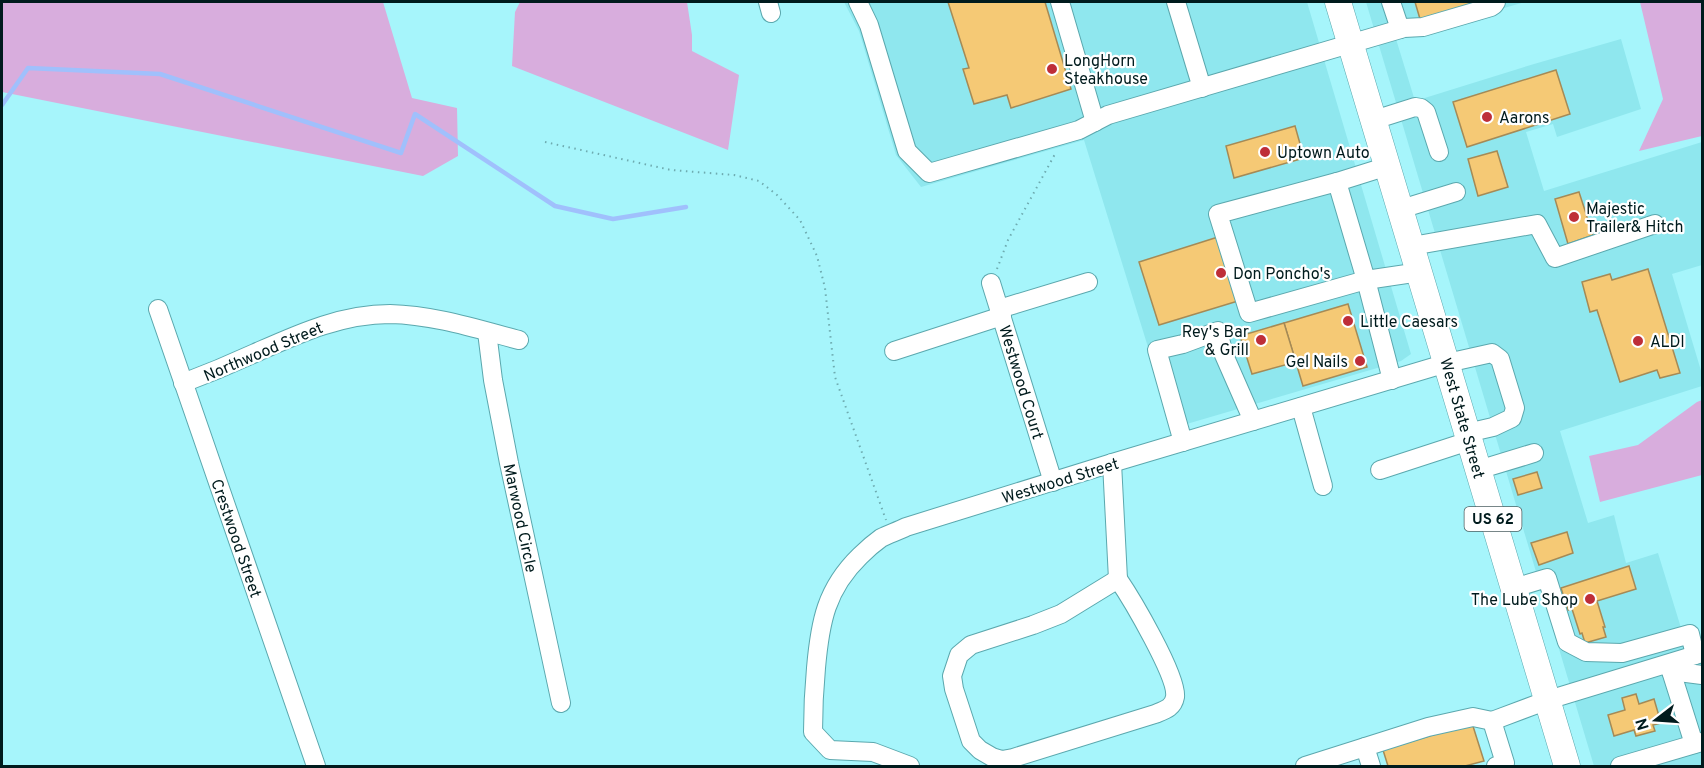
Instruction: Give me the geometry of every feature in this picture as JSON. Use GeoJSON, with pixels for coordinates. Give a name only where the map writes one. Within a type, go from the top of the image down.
{"type":"FeatureCollection","features":[{"type":"Feature","properties":{"kind":"highway","name":"West State Street"},"geometry":{"type":"LineString","coordinates":[[1340,2],[1567,766]]}},
{"type":"Feature","properties":{"kind":"street"},"geometry":{"type":"LineString","coordinates":[[858,2],[869,25],[907,151],[929,173],[1066,134],[1108,116],[1400,29],[1423,27],[1491,7],[1496,2]]}},
{"type":"Feature","properties":{"kind":"street"},"geometry":{"type":"LineString","coordinates":[[1060,2],[1095,122]]}},
{"type":"Feature","properties":{"kind":"street"},"geometry":{"type":"LineString","coordinates":[[1176,2],[1202,88]]}},
{"type":"Feature","properties":{"kind":"street"},"geometry":{"type":"LineString","coordinates":[[1391,2],[1400,29]]}},
{"type":"Feature","properties":{"kind":"street"},"geometry":{"type":"LineString","coordinates":[[1374,120],[1415,107],[1421,108],[1426,112],[1439,152]]}},
{"type":"Feature","properties":{"kind":"street"},"geometry":{"type":"LineString","coordinates":[[1388,166],[1218,214],[1249,313],[1366,280],[1420,272]]}},
{"type":"Feature","properties":{"kind":"street"},"geometry":{"type":"LineString","coordinates":[[1337,182],[1392,380]]}},
{"type":"Feature","properties":{"kind":"street"},"geometry":{"type":"LineString","coordinates":[[1401,209],[1455,192]]}},
{"type":"Feature","properties":{"kind":"street"},"geometry":{"type":"LineString","coordinates":[[1412,246],[1537,224],[1555,258],[1654,224]]}},
{"type":"Feature","properties":{"kind":"street"},"geometry":{"type":"LineString","coordinates":[[894,351],[1088,282]]}},
{"type":"Feature","properties":{"kind":"street","name":"Westwood Court"},"geometry":{"type":"LineString","coordinates":[[991,283],[1053,482]]}},
{"type":"Feature","properties":{"kind":"street","name":"Crestwood Street"},"geometry":{"type":"LineString","coordinates":[[158,309],[316,766]]}},
{"type":"Feature","properties":{"kind":"street","name":"Northwood Street"},"geometry":{"type":"LineString","coordinates":[[183,383],[316,327],[367,315],[408,315],[429,318],[519,340]]}},
{"type":"Feature","properties":{"kind":"street"},"geometry":{"type":"LineString","coordinates":[[1183,442],[1157,350],[1183,344],[1218,331],[1224,355],[1253,421]]}},
{"type":"Feature","properties":{"kind":"street","name":"Marwood Circle"},"geometry":{"type":"LineString","coordinates":[[487,332],[493,380],[509,463],[561,703]]}},
{"type":"Feature","properties":{"kind":"street","name":"Westwood Street"},"geometry":{"type":"LineString","coordinates":[[910,766],[873,752],[830,750],[813,732],[818,640],[828,601],[837,583],[849,567],[880,539],[906,527],[1112,463],[1447,363],[1492,353],[1500,359],[1515,408],[1512,418],[1468,437]]}},
{"type":"Feature","properties":{"kind":"street"},"geometry":{"type":"LineString","coordinates":[[1301,407],[1323,486]]}},
{"type":"Feature","properties":{"kind":"street"},"geometry":{"type":"LineString","coordinates":[[1380,470],[1468,437]]}},
{"type":"Feature","properties":{"kind":"street"},"geometry":{"type":"LineString","coordinates":[[1478,470],[1534,453]]}},
{"type":"Feature","properties":{"kind":"street"},"geometry":{"type":"LineString","coordinates":[[1112,463],[1118,579],[1154,641],[1171,677],[1175,689],[1173,704],[1155,714],[1013,758],[1002,760],[992,758],[980,750],[969,736],[954,689],[952,676],[959,655],[971,645],[1060,614],[1118,579]]}},
{"type":"Feature","properties":{"kind":"street"},"geometry":{"type":"LineString","coordinates":[[1305,766],[1428,727],[1473,717],[1492,721],[1548,700],[1629,676],[1670,667],[1699,654],[1696,632],[1622,653],[1586,652],[1567,642],[1547,578],[1514,588]]}},
{"type":"Feature","properties":{"kind":"street"},"geometry":{"type":"LineString","coordinates":[[1622,653],[1629,676]]}},
{"type":"Feature","properties":{"kind":"street"},"geometry":{"type":"LineString","coordinates":[[1670,667],[1702,675]]}},
{"type":"Feature","properties":{"kind":"street"},"geometry":{"type":"LineString","coordinates":[[1620,766],[1698,743],[1670,667]]}},
{"type":"Feature","properties":{"kind":"street"},"geometry":{"type":"LineString","coordinates":[[1492,721],[1502,765]]}},
{"type":"Feature","properties":{"kind":"street"},"geometry":{"type":"LineString","coordinates":[[1365,747],[1371,766]]}},
{"type":"Feature","properties":{"kind":"path"},"geometry":{"type":"LineString","coordinates":[[991,283],[1008,240],[1066,134]]}},
{"type":"Feature","properties":{"kind":"path"},"geometry":{"type":"LineString","coordinates":[[545,142],[671,170],[734,175],[759,181],[777,195],[800,220],[817,256],[828,310],[835,377],[892,534]]}},
{"type":"Feature","properties":{"kind":"shaded area"},"geometry":{"type":"Polygon","coordinates":[[[2,2],[383,2],[412,98],[457,108],[458,156],[423,176],[2,92],[2,2]]]}},
{"type":"Feature","properties":{"kind":"shaded area"},"geometry":{"type":"Polygon","coordinates":[[[520,2],[687,2],[692,51],[739,75],[728,150],[512,66],[515,12],[520,2]]]}},
{"type":"Feature","properties":{"kind":"shaded area"},"geometry":{"type":"Polygon","coordinates":[[[844,2],[1307,2],[1411,354],[1401,361],[1173,428],[1084,140],[921,187],[896,155],[859,31],[844,2]]]}},
{"type":"Feature","properties":{"kind":"shaded area"},"geometry":{"type":"Polygon","coordinates":[[[1366,2],[1525,2],[1396,39],[1415,101],[1621,39],[1641,109],[1557,137],[1553,124],[1526,132],[1544,191],[1702,142],[1702,265],[1672,274],[1702,374],[1702,386],[1560,431],[1588,523],[1614,515],[1626,563],[1658,553],[1693,667],[1702,664],[1702,766],[1594,766],[1366,2]]]}},
{"type":"Feature","properties":{"kind":"shaded area"},"geometry":{"type":"Polygon","coordinates":[[[1640,2],[1702,2],[1702,136],[1639,151],[1663,99],[1640,2]]]}},
{"type":"Feature","properties":{"kind":"shaded area"},"geometry":{"type":"Polygon","coordinates":[[[1702,400],[1702,475],[1600,502],[1589,456],[1638,445],[1702,400]]]}},
{"type":"Feature","properties":{"kind":"building"},"geometry":{"type":"Polygon","coordinates":[[[948,2],[1045,2],[1071,89],[1011,108],[1007,95],[974,104],[963,69],[969,68],[948,2]]]}},
{"type":"Feature","properties":{"kind":"building"},"geometry":{"type":"Polygon","coordinates":[[[1415,2],[1481,2],[1420,19],[1415,2]]]}},
{"type":"Feature","properties":{"kind":"building"},"geometry":{"type":"Polygon","coordinates":[[[1556,70],[1570,114],[1467,147],[1453,102],[1556,70]]]}},
{"type":"Feature","properties":{"kind":"building","name":"Uptown Auto"},"geometry":{"type":"Polygon","coordinates":[[[1295,126],[1304,158],[1234,178],[1226,146],[1295,126]]]}},
{"type":"Feature","properties":{"kind":"building"},"geometry":{"type":"Polygon","coordinates":[[[1497,151],[1508,187],[1478,196],[1468,159],[1497,151]]]}},
{"type":"Feature","properties":{"kind":"building","name":"Majestic Trailer& Hitch"},"geometry":{"type":"Polygon","coordinates":[[[1579,192],[1593,235],[1568,244],[1555,199],[1579,192]]]}},
{"type":"Feature","properties":{"kind":"building"},"geometry":{"type":"Polygon","coordinates":[[[1218,237],[1238,301],[1159,325],[1139,262],[1218,237]]]}},
{"type":"Feature","properties":{"kind":"building","name":"ALDI"},"geometry":{"type":"Polygon","coordinates":[[[1648,269],[1680,373],[1660,378],[1657,370],[1620,382],[1597,310],[1590,312],[1582,282],[1610,274],[1612,280],[1648,269]]]}},
{"type":"Feature","properties":{"kind":"building"},"geometry":{"type":"Polygon","coordinates":[[[1348,304],[1367,367],[1303,386],[1284,323],[1348,304]]]}},
{"type":"Feature","properties":{"kind":"building"},"geometry":{"type":"Polygon","coordinates":[[[1284,323],[1296,362],[1252,374],[1240,336],[1284,323]]]}},
{"type":"Feature","properties":{"kind":"building"},"geometry":{"type":"Polygon","coordinates":[[[1537,472],[1542,488],[1518,495],[1513,479],[1537,472]]]}},
{"type":"Feature","properties":{"kind":"building"},"geometry":{"type":"Polygon","coordinates":[[[1567,532],[1573,553],[1539,565],[1531,543],[1567,532]]]}},
{"type":"Feature","properties":{"kind":"building"},"geometry":{"type":"Polygon","coordinates":[[[1629,566],[1636,589],[1597,601],[1606,637],[1585,643],[1572,609],[1568,610],[1561,588],[1629,566]]]}},
{"type":"Feature","properties":{"kind":"building"},"geometry":{"type":"Polygon","coordinates":[[[1636,694],[1639,704],[1654,699],[1661,723],[1653,725],[1655,731],[1636,736],[1634,730],[1614,736],[1608,715],[1625,710],[1622,698],[1636,694]]]}},
{"type":"Feature","properties":{"kind":"building"},"geometry":{"type":"Polygon","coordinates":[[[1472,723],[1484,761],[1465,766],[1388,766],[1383,750],[1472,723]]]}},
{"type":"Feature","properties":{"kind":"waterway"},"geometry":{"type":"LineString","coordinates":[[2,105],[28,68],[160,74],[401,153],[415,114],[555,206],[613,219],[686,207]]}},
{"type":"Feature","properties":{"kind":"place","name":"LongHorn Steakhouse"},"geometry":{"type":"Point","coordinates":[1052,69]}},
{"type":"Feature","properties":{"kind":"place","name":"Aarons"},"geometry":{"type":"Point","coordinates":[1487,117]}},
{"type":"Feature","properties":{"kind":"place","name":"Uptown Auto"},"geometry":{"type":"Point","coordinates":[1265,152]}},
{"type":"Feature","properties":{"kind":"place","name":"Majestic Trailer& Hitch"},"geometry":{"type":"Point","coordinates":[1574,217]}},
{"type":"Feature","properties":{"kind":"place","name":"Don Poncho's"},"geometry":{"type":"Point","coordinates":[1221,273]}},
{"type":"Feature","properties":{"kind":"place","name":"Little Caesars"},"geometry":{"type":"Point","coordinates":[1348,321]}},
{"type":"Feature","properties":{"kind":"place","name":"Rey's Bar & Grill"},"geometry":{"type":"Point","coordinates":[1261,340]}},
{"type":"Feature","properties":{"kind":"place","name":"ALDI"},"geometry":{"type":"Point","coordinates":[1638,341]}},
{"type":"Feature","properties":{"kind":"place","name":"Gel Nails"},"geometry":{"type":"Point","coordinates":[1360,361]}},
{"type":"Feature","properties":{"kind":"place","name":"The Lube Shop"},"geometry":{"type":"Point","coordinates":[1590,599]}}]}
